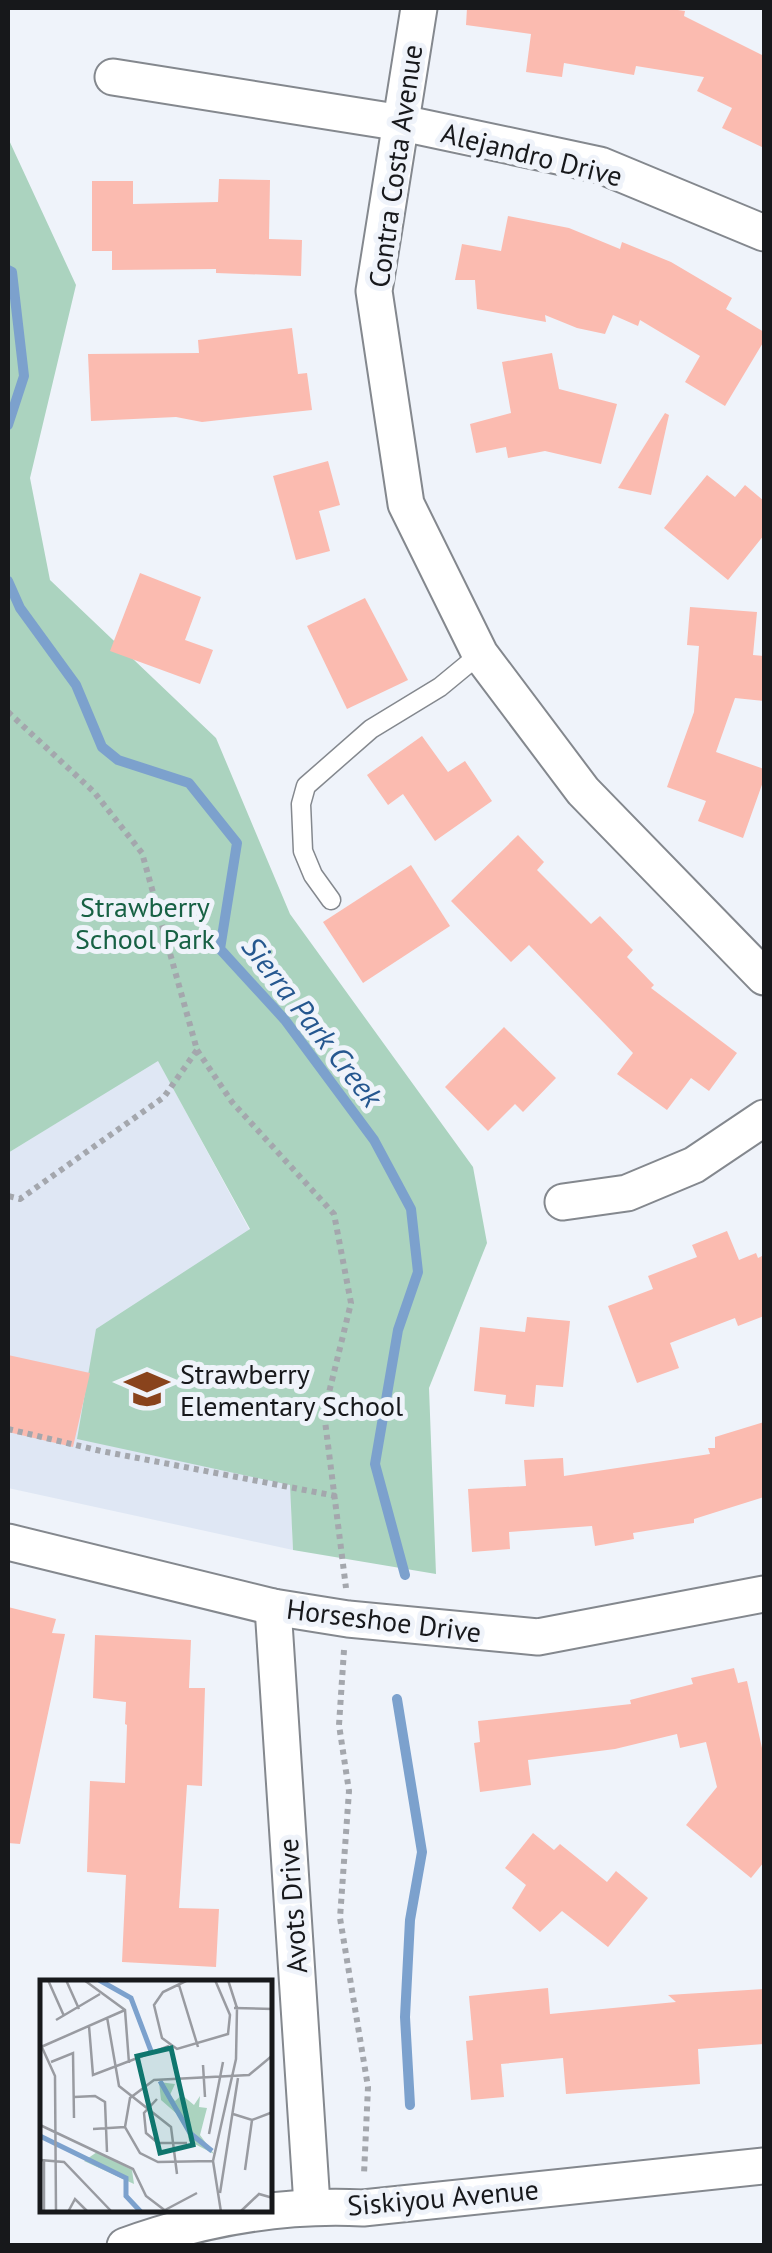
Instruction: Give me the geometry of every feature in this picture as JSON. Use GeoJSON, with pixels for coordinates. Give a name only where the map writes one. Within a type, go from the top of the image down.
{"type":"FeatureCollection","features":[{"type":"Feature","properties":{"kind":"street","name":"Contra Costa Avenue"},"geometry":{"type":"LineString","coordinates":[[419,8],[374,290],[406,504],[480,654],[582,791],[764,977]]}},
{"type":"Feature","properties":{"kind":"street","name":"Alejandro Drive"},"geometry":{"type":"LineString","coordinates":[[113,77],[402,123],[600,165],[764,233]]}},
{"type":"Feature","properties":{"kind":"street"},"geometry":{"type":"LineString","coordinates":[[563,1202],[627,1192],[694,1165],[764,1118]]}},
{"type":"Feature","properties":{"kind":"street","name":"Horseshoe Drive"},"geometry":{"type":"LineString","coordinates":[[8,1542],[273,1607],[348,1619],[538,1638],[764,1594]]}},
{"type":"Feature","properties":{"kind":"street","name":"Avots Drive"},"geometry":{"type":"LineString","coordinates":[[273,1607],[312,2205]]}},
{"type":"Feature","properties":{"kind":"street","name":"Siskiyou Avenue"},"geometry":{"type":"LineString","coordinates":[[272,2210],[312,2205],[363,2208],[764,2166]]}},
{"type":"Feature","properties":{"kind":"street","name":"Siskiyou Avenue"},"geometry":{"type":"LineString","coordinates":[[125,2246],[214,2218],[252,2213]]}},
{"type":"Feature","properties":{"kind":"lane"},"geometry":{"type":"LineString","coordinates":[[331,900],[313,875],[303,851],[301,804],[306,786],[371,730],[440,686],[480,654]]}},
{"type":"Feature","properties":{"kind":"path"},"geometry":{"type":"LineString","coordinates":[[8,712],[94,792],[142,852],[197,1050],[232,1102],[334,1214],[351,1303],[324,1413],[348,1619],[339,1725],[349,1791],[340,1918],[368,2087],[363,2208]]}},
{"type":"Feature","properties":{"kind":"path"},"geometry":{"type":"LineString","coordinates":[[8,1196],[20,1199],[164,1096],[197,1050]]}},
{"type":"Feature","properties":{"kind":"path"},"geometry":{"type":"LineString","coordinates":[[8,1429],[336,1496]]}},
{"type":"Feature","properties":{"kind":"shaded area","name":"Strawberry Elementary School"},"geometry":{"type":"Polygon","coordinates":[[[158,1060],[283,1292],[293,1550],[8,1488],[8,1153],[158,1060]]]}},
{"type":"Feature","properties":{"kind":"green space","name":"Strawberry School Park"},"geometry":{"type":"Polygon","coordinates":[[[8,138],[76,285],[30,478],[50,580],[216,738],[290,914],[473,1167],[487,1243],[429,1388],[436,1574],[293,1550],[290,1485],[77,1439],[96,1329],[250,1229],[158,1061],[8,1153],[8,138]]]}},
{"type":"Feature","properties":{"kind":"building"},"geometry":{"type":"Polygon","coordinates":[[[467,8],[685,11],[684,16],[764,56],[764,148],[722,128],[732,108],[697,91],[704,77],[636,66],[634,75],[564,63],[562,77],[526,72],[531,34],[466,25],[467,8]]]}},
{"type":"Feature","properties":{"kind":"building"},"geometry":{"type":"Polygon","coordinates":[[[219,179],[270,180],[269,239],[302,240],[301,276],[216,273],[216,269],[112,270],[112,251],[92,251],[92,181],[133,181],[133,204],[218,202],[219,179]]]}},
{"type":"Feature","properties":{"kind":"building"},"geometry":{"type":"Polygon","coordinates":[[[508,216],[569,228],[620,249],[622,242],[671,262],[732,298],[726,309],[764,332],[764,341],[725,406],[685,382],[700,356],[640,320],[638,326],[613,315],[605,334],[545,315],[546,322],[477,309],[475,280],[455,280],[462,244],[501,251],[508,216]]]}},
{"type":"Feature","properties":{"kind":"building"},"geometry":{"type":"Polygon","coordinates":[[[292,328],[298,374],[307,373],[312,410],[202,422],[176,417],[91,421],[88,354],[199,353],[198,340],[292,328]]]}},
{"type":"Feature","properties":{"kind":"building"},"geometry":{"type":"Polygon","coordinates":[[[552,353],[559,389],[617,404],[601,464],[545,451],[508,458],[506,447],[476,453],[470,424],[511,413],[502,362],[552,353]]]}},
{"type":"Feature","properties":{"kind":"building"},"geometry":{"type":"Polygon","coordinates":[[[665,413],[669,415],[651,495],[618,488],[665,413]]]}},
{"type":"Feature","properties":{"kind":"building"},"geometry":{"type":"Polygon","coordinates":[[[328,461],[340,505],[319,511],[330,551],[296,560],[273,476],[328,461]]]}},
{"type":"Feature","properties":{"kind":"building"},"geometry":{"type":"Polygon","coordinates":[[[707,475],[735,497],[745,485],[764,501],[764,535],[728,580],[664,528],[707,475]]]}},
{"type":"Feature","properties":{"kind":"building"},"geometry":{"type":"Polygon","coordinates":[[[140,573],[201,597],[185,640],[213,650],[200,684],[110,651],[140,573]]]}},
{"type":"Feature","properties":{"kind":"building"},"geometry":{"type":"Polygon","coordinates":[[[365,598],[408,680],[347,709],[307,626],[365,598]]]}},
{"type":"Feature","properties":{"kind":"building"},"geometry":{"type":"Polygon","coordinates":[[[690,607],[757,612],[753,655],[764,656],[764,701],[735,698],[716,752],[764,769],[743,838],[698,821],[706,801],[667,787],[694,712],[699,646],[687,645],[690,607]]]}},
{"type":"Feature","properties":{"kind":"building"},"geometry":{"type":"Polygon","coordinates":[[[422,736],[448,772],[465,761],[492,801],[435,841],[403,794],[388,805],[367,775],[422,736]]]}},
{"type":"Feature","properties":{"kind":"building"},"geometry":{"type":"Polygon","coordinates":[[[518,835],[544,862],[537,870],[591,924],[600,916],[633,950],[627,957],[654,985],[651,988],[737,1053],[709,1091],[691,1078],[667,1110],[617,1074],[633,1053],[529,945],[511,962],[451,901],[518,835]]]}},
{"type":"Feature","properties":{"kind":"building"},"geometry":{"type":"Polygon","coordinates":[[[411,865],[450,926],[363,983],[323,922],[411,865]]]}},
{"type":"Feature","properties":{"kind":"building"},"geometry":{"type":"Polygon","coordinates":[[[504,1027],[556,1078],[523,1112],[515,1104],[488,1131],[445,1087],[504,1027]]]}},
{"type":"Feature","properties":{"kind":"building"},"geometry":{"type":"Polygon","coordinates":[[[727,1231],[739,1260],[756,1253],[758,1258],[764,1255],[764,1316],[738,1326],[735,1318],[670,1343],[679,1368],[637,1383],[608,1306],[653,1289],[648,1276],[697,1257],[692,1245],[727,1231]]]}},
{"type":"Feature","properties":{"kind":"building"},"geometry":{"type":"Polygon","coordinates":[[[527,1317],[570,1321],[563,1387],[536,1385],[534,1407],[505,1404],[506,1395],[474,1391],[480,1327],[525,1332],[527,1317]]]}},
{"type":"Feature","properties":{"kind":"building"},"geometry":{"type":"Polygon","coordinates":[[[8,1355],[90,1373],[73,1447],[8,1432],[8,1355]]]}},
{"type":"Feature","properties":{"kind":"building"},"geometry":{"type":"Polygon","coordinates":[[[764,1422],[764,1497],[694,1519],[694,1523],[633,1533],[634,1539],[595,1546],[592,1526],[509,1532],[510,1549],[472,1552],[468,1489],[526,1486],[524,1460],[563,1458],[564,1476],[710,1454],[708,1448],[715,1448],[715,1437],[764,1422]]]}},
{"type":"Feature","properties":{"kind":"building"},"geometry":{"type":"Polygon","coordinates":[[[8,1607],[56,1619],[52,1633],[65,1634],[20,1844],[8,1843],[8,1607]]]}},
{"type":"Feature","properties":{"kind":"building"},"geometry":{"type":"Polygon","coordinates":[[[95,1635],[191,1640],[189,1688],[205,1688],[202,1786],[187,1785],[179,1908],[219,1909],[216,1967],[122,1962],[126,1875],[87,1872],[90,1781],[125,1783],[127,1725],[126,1702],[93,1698],[95,1635]]]}},
{"type":"Feature","properties":{"kind":"building"},"geometry":{"type":"Polygon","coordinates":[[[734,1668],[738,1683],[747,1681],[764,1757],[764,1862],[751,1878],[686,1825],[717,1787],[706,1742],[680,1748],[677,1734],[615,1749],[528,1760],[531,1785],[480,1792],[474,1743],[480,1742],[478,1721],[631,1704],[630,1700],[693,1684],[691,1678],[734,1668]]]}},
{"type":"Feature","properties":{"kind":"building"},"geometry":{"type":"Polygon","coordinates":[[[533,1833],[554,1850],[560,1844],[607,1882],[616,1871],[648,1898],[608,1947],[562,1911],[540,1932],[512,1908],[526,1885],[505,1868],[533,1833]]]}},
{"type":"Feature","properties":{"kind":"building"},"geometry":{"type":"Polygon","coordinates":[[[548,1988],[550,2014],[676,2002],[668,1995],[764,1989],[764,2044],[698,2049],[700,2084],[566,2094],[563,2058],[501,2064],[504,2097],[471,2100],[466,2041],[473,2040],[469,1996],[548,1988]]]}},
{"type":"Feature","properties":{"kind":"waterway","name":"Sierra Park Creek"},"geometry":{"type":"LineString","coordinates":[[8,270],[12,272],[24,376],[8,425]]}},
{"type":"Feature","properties":{"kind":"waterway","name":"Sierra Park Creek"},"geometry":{"type":"LineString","coordinates":[[8,581],[20,608],[76,685],[102,747],[118,760],[189,783],[237,843],[220,949],[285,1020],[374,1140],[411,1209],[418,1272],[398,1330],[375,1464],[405,1575]]}},
{"type":"Feature","properties":{"kind":"waterway","name":"Sierra Park Creek"},"geometry":{"type":"LineString","coordinates":[[397,1699],[422,1852],[410,1920],[405,2017],[410,2105]]}},
{"type":"Feature","properties":{"kind":"place","name":"Strawberry Elementary School"},"geometry":{"type":"Point","coordinates":[147,1389]}}]}
